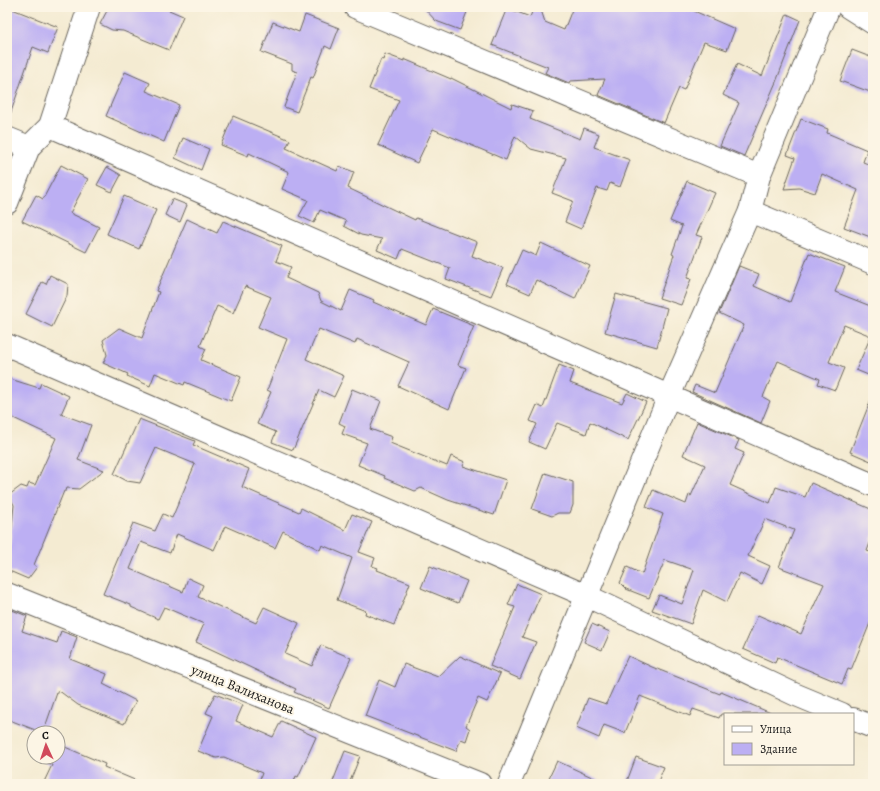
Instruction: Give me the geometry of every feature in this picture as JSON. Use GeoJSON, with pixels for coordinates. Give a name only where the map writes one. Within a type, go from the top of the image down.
{"type":"FeatureCollection","features":[{"type":"Feature","properties":{"kind":"street"},"geometry":{"type":"LineString","coordinates":[[7,203],[29,148],[50,126],[89,7]]}},
{"type":"Feature","properties":{"kind":"street"},"geometry":{"type":"LineString","coordinates":[[355,7],[759,176]]}},
{"type":"Feature","properties":{"kind":"street"},"geometry":{"type":"LineString","coordinates":[[509,784],[669,396],[750,211],[759,176],[829,7]]}},
{"type":"Feature","properties":{"kind":"street"},"geometry":{"type":"LineString","coordinates":[[848,7],[873,23]]}},
{"type":"Feature","properties":{"kind":"street"},"geometry":{"type":"LineString","coordinates":[[50,126],[873,485]]}},
{"type":"Feature","properties":{"kind":"street"},"geometry":{"type":"LineString","coordinates":[[7,138],[29,148]]}},
{"type":"Feature","properties":{"kind":"street"},"geometry":{"type":"LineString","coordinates":[[750,211],[873,263]]}},
{"type":"Feature","properties":{"kind":"street"},"geometry":{"type":"LineString","coordinates":[[7,345],[587,596],[794,694],[840,713]]}},
{"type":"Feature","properties":{"kind":"street","name":"улица Валиханова"},"geometry":{"type":"LineString","coordinates":[[7,594],[480,784]]}},
{"type":"Feature","properties":{"kind":"street"},"geometry":{"type":"LineString","coordinates":[[854,719],[873,727]]}},
{"type":"Feature","properties":{"kind":"building"},"geometry":{"type":"Polygon","coordinates":[[[7,7],[58,27],[48,53],[33,47],[10,115],[7,115],[7,7]]]}},
{"type":"Feature","properties":{"kind":"building"},"geometry":{"type":"Polygon","coordinates":[[[109,7],[162,7],[183,16],[169,50],[123,31],[112,30],[100,24],[109,7]]]}},
{"type":"Feature","properties":{"kind":"building"},"geometry":{"type":"Polygon","coordinates":[[[423,7],[469,7],[460,30],[436,21],[423,7]]]}},
{"type":"Feature","properties":{"kind":"building"},"geometry":{"type":"Polygon","coordinates":[[[534,7],[540,7],[545,22],[564,30],[573,7],[685,7],[735,29],[727,50],[704,42],[684,90],[679,88],[664,123],[598,95],[605,79],[570,81],[569,83],[545,73],[548,67],[492,45],[507,8],[530,17],[534,7]]]}},
{"type":"Feature","properties":{"kind":"building"},"geometry":{"type":"Polygon","coordinates":[[[787,14],[800,20],[776,82],[744,156],[720,146],[739,103],[723,95],[737,64],[762,76],[787,14]]]}},
{"type":"Feature","properties":{"kind":"building"},"geometry":{"type":"Polygon","coordinates":[[[305,15],[339,28],[331,49],[325,46],[313,78],[311,77],[297,112],[284,107],[297,72],[292,70],[292,64],[261,52],[273,22],[299,32],[305,15]]]}},
{"type":"Feature","properties":{"kind":"building"},"geometry":{"type":"Polygon","coordinates":[[[852,50],[873,58],[873,93],[840,81],[852,50]]]}},
{"type":"Feature","properties":{"kind":"building"},"geometry":{"type":"Polygon","coordinates":[[[385,54],[404,61],[404,59],[451,78],[511,108],[512,104],[533,111],[530,119],[580,139],[584,128],[599,134],[594,147],[630,160],[620,187],[610,183],[607,191],[597,188],[581,229],[565,222],[573,201],[552,193],[566,158],[531,149],[515,136],[506,160],[433,129],[417,163],[378,145],[399,100],[369,89],[381,59],[383,60],[385,54]]]}},
{"type":"Feature","properties":{"kind":"building"},"geometry":{"type":"Polygon","coordinates":[[[125,72],[150,83],[146,91],[179,105],[164,142],[106,116],[125,72]]]}},
{"type":"Feature","properties":{"kind":"building"},"geometry":{"type":"Polygon","coordinates":[[[233,116],[290,140],[286,148],[337,171],[339,166],[354,172],[348,188],[415,220],[416,218],[477,242],[472,256],[503,268],[491,296],[446,279],[450,268],[402,249],[398,259],[377,250],[382,239],[361,235],[344,226],[346,221],[320,210],[314,223],[299,216],[308,200],[282,189],[289,172],[249,153],[248,156],[221,145],[233,116]]]}},
{"type":"Feature","properties":{"kind":"building"},"geometry":{"type":"Polygon","coordinates":[[[801,119],[828,129],[827,133],[867,150],[863,162],[868,164],[873,154],[873,238],[844,227],[858,190],[822,174],[815,193],[799,188],[784,189],[795,158],[787,155],[801,119]]]}},
{"type":"Feature","properties":{"kind":"building"},"geometry":{"type":"Polygon","coordinates":[[[183,138],[209,149],[201,170],[175,158],[183,138]]]}},
{"type":"Feature","properties":{"kind":"building"},"geometry":{"type":"Polygon","coordinates":[[[61,165],[88,179],[70,213],[99,227],[86,252],[22,221],[36,195],[43,199],[61,165]]]}},
{"type":"Feature","properties":{"kind":"building"},"geometry":{"type":"Polygon","coordinates":[[[107,167],[121,175],[112,192],[97,185],[107,167]]]}},
{"type":"Feature","properties":{"kind":"building"},"geometry":{"type":"Polygon","coordinates":[[[687,181],[715,193],[696,235],[702,237],[687,278],[691,279],[681,305],[659,298],[674,255],[672,254],[682,226],[670,221],[687,181]]]}},
{"type":"Feature","properties":{"kind":"building"},"geometry":{"type":"Polygon","coordinates":[[[124,196],[156,210],[139,249],[107,234],[124,196]]]}},
{"type":"Feature","properties":{"kind":"building"},"geometry":{"type":"Polygon","coordinates":[[[172,199],[187,205],[180,222],[165,215],[172,199]]]}},
{"type":"Feature","properties":{"kind":"building"},"geometry":{"type":"Polygon","coordinates":[[[187,219],[217,233],[223,221],[282,246],[276,261],[291,267],[286,278],[318,293],[321,301],[341,311],[350,290],[374,300],[373,302],[426,325],[433,309],[474,326],[458,365],[466,368],[449,409],[398,386],[409,362],[357,339],[355,344],[319,329],[306,359],[344,376],[334,397],[319,390],[293,450],[272,442],[276,432],[257,424],[271,392],[267,390],[287,339],[258,327],[271,297],[245,286],[233,313],[217,306],[200,346],[206,349],[201,360],[241,377],[231,401],[185,382],[184,385],[155,373],[150,386],[103,363],[107,355],[103,340],[119,328],[142,338],[159,292],[156,291],[187,219]]]}},
{"type":"Feature","properties":{"kind":"building"},"geometry":{"type":"Polygon","coordinates":[[[541,243],[590,266],[575,299],[536,280],[530,294],[507,284],[522,250],[536,256],[541,243]]]}},
{"type":"Feature","properties":{"kind":"building"},"geometry":{"type":"Polygon","coordinates":[[[809,253],[845,267],[835,292],[873,307],[873,377],[856,370],[871,336],[844,325],[829,362],[844,368],[835,390],[818,384],[820,379],[778,361],[763,397],[770,401],[761,423],[692,392],[695,385],[715,393],[744,325],[719,313],[739,266],[759,274],[754,286],[790,302],[809,253]]]}},
{"type":"Feature","properties":{"kind":"building"},"geometry":{"type":"Polygon","coordinates":[[[50,275],[68,284],[67,296],[52,327],[26,314],[42,282],[46,284],[50,275]]]}},
{"type":"Feature","properties":{"kind":"building"},"geometry":{"type":"Polygon","coordinates":[[[616,294],[667,308],[657,347],[605,332],[616,294]]]}},
{"type":"Feature","properties":{"kind":"building"},"geometry":{"type":"Polygon","coordinates":[[[559,365],[574,371],[570,383],[622,403],[627,393],[646,402],[628,440],[590,422],[586,434],[557,423],[545,449],[529,442],[537,424],[530,421],[537,405],[543,408],[559,365]]]}},
{"type":"Feature","properties":{"kind":"building"},"geometry":{"type":"Polygon","coordinates":[[[7,378],[39,388],[41,383],[69,396],[61,414],[91,425],[78,460],[104,470],[79,489],[67,488],[66,491],[64,491],[34,565],[37,567],[28,579],[7,570],[7,554],[9,555],[14,505],[9,495],[21,486],[27,488],[29,483],[35,485],[56,438],[7,415],[7,378]]]}},
{"type":"Feature","properties":{"kind":"building"},"geometry":{"type":"Polygon","coordinates":[[[352,389],[381,401],[370,429],[392,437],[390,443],[447,466],[451,456],[465,462],[463,466],[506,480],[494,515],[448,500],[421,488],[415,491],[358,465],[367,443],[342,434],[345,426],[339,423],[352,389]]]}},
{"type":"Feature","properties":{"kind":"building"},"geometry":{"type":"Polygon","coordinates":[[[873,397],[873,462],[850,452],[873,397]]]}},
{"type":"Feature","properties":{"kind":"building"},"geometry":{"type":"Polygon","coordinates":[[[139,419],[195,441],[193,445],[249,469],[242,487],[299,512],[301,508],[345,530],[352,514],[372,522],[359,552],[375,558],[372,566],[378,568],[377,570],[410,583],[394,625],[365,614],[366,611],[337,600],[352,558],[322,545],[320,550],[283,531],[275,548],[225,526],[214,550],[177,534],[170,553],[141,542],[130,569],[183,592],[188,578],[203,585],[198,597],[256,623],[264,607],[299,623],[285,654],[312,666],[321,645],[351,658],[329,708],[294,692],[296,689],[196,642],[204,624],[164,607],[158,619],[131,607],[131,605],[103,594],[133,523],[155,531],[163,514],[172,518],[195,464],[156,448],[140,483],[127,481],[114,474],[139,419]]]}},
{"type":"Feature","properties":{"kind":"building"},"geometry":{"type":"Polygon","coordinates":[[[697,422],[739,440],[735,449],[744,453],[730,485],[770,503],[776,487],[805,497],[811,483],[873,510],[873,535],[867,551],[873,553],[873,625],[870,623],[851,670],[848,669],[842,684],[777,657],[775,663],[743,649],[758,615],[801,634],[824,584],[779,567],[794,530],[765,519],[748,556],[770,566],[762,584],[740,573],[727,602],[703,590],[691,624],[652,610],[659,595],[682,604],[694,570],[665,560],[649,598],[626,589],[620,583],[627,567],[642,574],[663,514],[646,507],[653,490],[686,504],[689,495],[691,496],[705,465],[683,455],[697,422]]]}},
{"type":"Feature","properties":{"kind":"building"},"geometry":{"type":"Polygon","coordinates":[[[545,473],[573,482],[573,505],[570,513],[558,513],[552,516],[532,509],[545,473]]]}},
{"type":"Feature","properties":{"kind":"building"},"geometry":{"type":"Polygon","coordinates":[[[430,566],[467,581],[458,603],[421,588],[430,566]]]}},
{"type":"Feature","properties":{"kind":"building"},"geometry":{"type":"Polygon","coordinates":[[[517,584],[541,594],[522,637],[536,642],[520,679],[490,666],[515,607],[508,605],[517,584]]]}},
{"type":"Feature","properties":{"kind":"building"},"geometry":{"type":"Polygon","coordinates":[[[12,610],[27,616],[22,631],[57,643],[61,631],[77,637],[70,659],[107,674],[103,684],[136,701],[124,724],[78,705],[58,690],[46,725],[26,725],[26,726],[7,719],[7,617],[12,610]]]}},
{"type":"Feature","properties":{"kind":"building"},"geometry":{"type":"Polygon","coordinates":[[[592,624],[610,632],[602,650],[584,642],[592,624]]]}},
{"type":"Feature","properties":{"kind":"building"},"geometry":{"type":"Polygon","coordinates":[[[460,656],[500,674],[487,702],[478,698],[466,726],[470,729],[466,741],[461,739],[456,751],[365,716],[379,680],[395,687],[404,664],[438,677],[460,656]]]}},
{"type":"Feature","properties":{"kind":"building"},"geometry":{"type":"Polygon","coordinates":[[[628,656],[652,667],[720,694],[721,692],[771,713],[724,713],[721,714],[719,718],[693,709],[690,716],[640,696],[625,733],[604,725],[599,738],[576,728],[588,698],[606,704],[628,656]]]}},
{"type":"Feature","properties":{"kind":"building"},"geometry":{"type":"Polygon","coordinates":[[[215,694],[243,705],[236,721],[273,737],[281,721],[316,737],[298,777],[296,776],[293,784],[258,784],[262,773],[224,757],[216,758],[198,751],[213,716],[206,713],[215,694]]]}},
{"type":"Feature","properties":{"kind":"building"},"geometry":{"type":"Polygon","coordinates":[[[66,747],[105,764],[104,767],[144,784],[43,784],[52,765],[66,765],[66,747]]]}},
{"type":"Feature","properties":{"kind":"building"},"geometry":{"type":"Polygon","coordinates":[[[345,751],[360,756],[349,784],[332,784],[345,751]]]}},
{"type":"Feature","properties":{"kind":"building"},"geometry":{"type":"Polygon","coordinates":[[[636,757],[664,767],[657,784],[626,784],[636,757]]]}},
{"type":"Feature","properties":{"kind":"building"},"geometry":{"type":"Polygon","coordinates":[[[557,761],[607,784],[546,784],[557,761]]]}}]}
